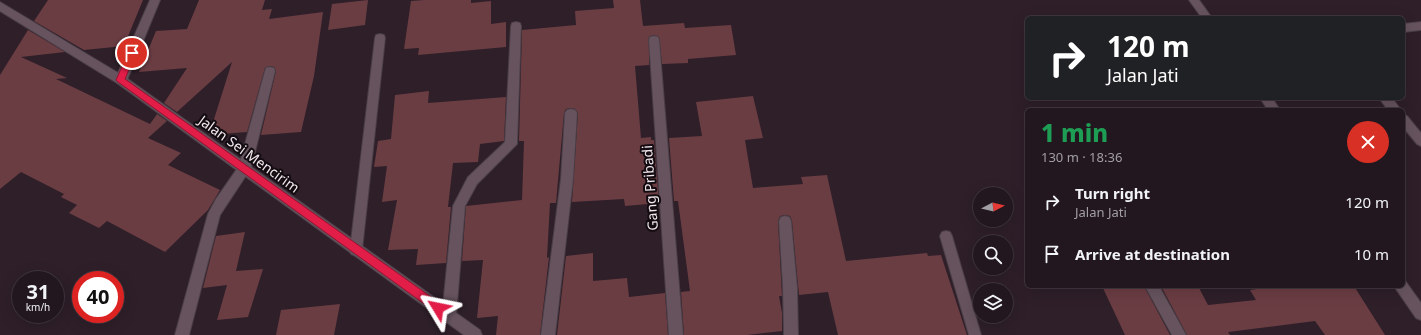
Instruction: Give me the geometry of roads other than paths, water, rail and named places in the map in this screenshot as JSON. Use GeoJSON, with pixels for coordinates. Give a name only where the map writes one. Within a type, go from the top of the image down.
{"type":"FeatureCollection","features":[{"type":"Feature","properties":{"kind":"street"},"geometry":{"type":"LineString","coordinates":[[121,80],[155,0]]}},
{"type":"Feature","properties":{"kind":"street"},"geometry":{"type":"LineString","coordinates":[[1194,0],[1206,16]]}},
{"type":"Feature","properties":{"kind":"street","name":"Jalan Sei Mencirim"},"geometry":{"type":"LineString","coordinates":[[0,6],[121,80],[475,335]]}},
{"type":"Feature","properties":{"kind":"street"},"geometry":{"type":"LineString","coordinates":[[449,316],[459,206],[464,192],[470,182],[511,144],[516,26]]}},
{"type":"Feature","properties":{"kind":"street"},"geometry":{"type":"LineString","coordinates":[[1405,28],[1421,26]]}},
{"type":"Feature","properties":{"kind":"street"},"geometry":{"type":"LineString","coordinates":[[356,250],[380,38]]}},
{"type":"Feature","properties":{"kind":"street","name":"Gang Pribadi"},"geometry":{"type":"LineString","coordinates":[[654,40],[676,335]]}},
{"type":"Feature","properties":{"kind":"street"},"geometry":{"type":"LineString","coordinates":[[182,335],[214,214],[245,168],[270,70]]}},
{"type":"Feature","properties":{"kind":"street"},"geometry":{"type":"LineString","coordinates":[[1387,100],[1393,108]]}},
{"type":"Feature","properties":{"kind":"street"},"geometry":{"type":"LineString","coordinates":[[548,335],[567,179],[571,114]]}},
{"type":"Feature","properties":{"kind":"street"},"geometry":{"type":"LineString","coordinates":[[1405,121],[1421,141]]}},
{"type":"Feature","properties":{"kind":"street"},"geometry":{"type":"LineString","coordinates":[[785,221],[790,287],[791,335]]}},
{"type":"Feature","properties":{"kind":"street"},"geometry":{"type":"LineString","coordinates":[[1153,288],[1178,335]]}},
{"type":"Feature","properties":{"kind":"street"},"geometry":{"type":"LineString","coordinates":[[1402,288],[1421,314]]}},
{"type":"Feature","properties":{"kind":"lane"},"geometry":{"type":"LineString","coordinates":[[946,236],[975,335]]}}]}
